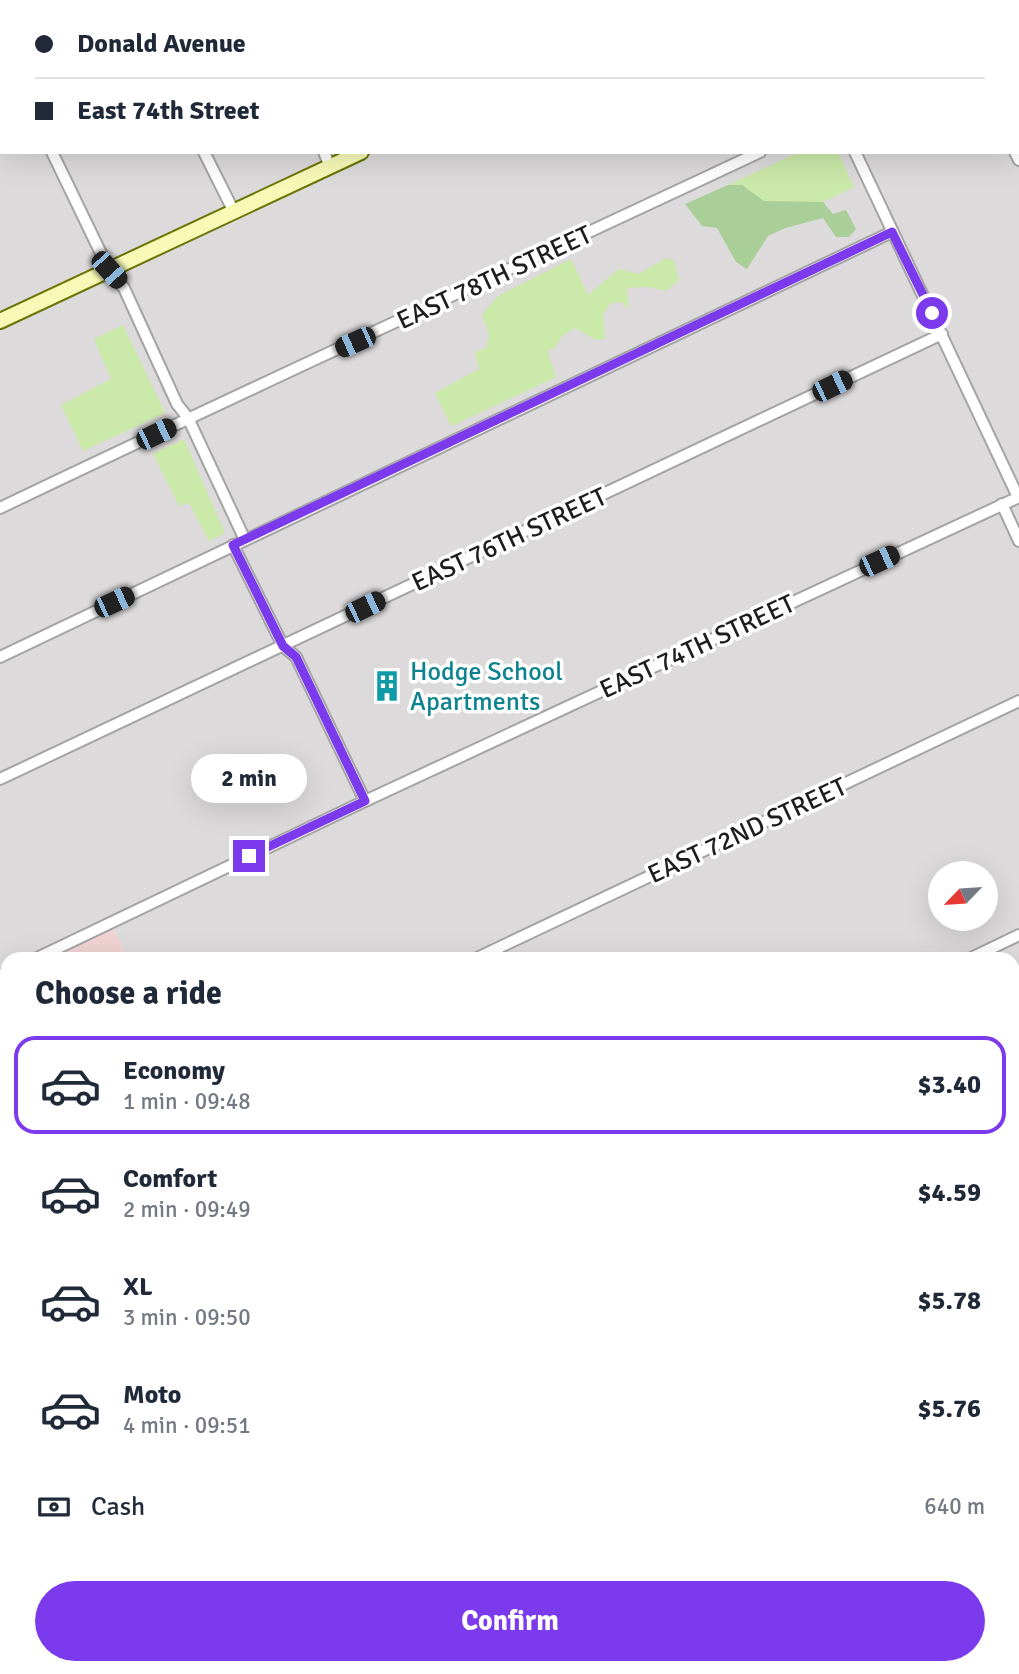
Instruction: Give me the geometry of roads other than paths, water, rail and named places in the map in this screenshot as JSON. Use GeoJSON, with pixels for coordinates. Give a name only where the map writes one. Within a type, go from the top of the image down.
{"type":"FeatureCollection","features":[{"type":"Feature","properties":{"kind":"main road"},"geometry":{"type":"LineString","coordinates":[[0,321],[358,154]]}},
{"type":"Feature","properties":{"kind":"street"},"geometry":{"type":"LineString","coordinates":[[53,154],[109,270],[124,288],[244,540]]}},
{"type":"Feature","properties":{"kind":"street"},"geometry":{"type":"LineString","coordinates":[[205,154],[234,212]]}},
{"type":"Feature","properties":{"kind":"street"},"geometry":{"type":"LineString","coordinates":[[325,154],[330,167]]}},
{"type":"Feature","properties":{"kind":"street","name":"EAST 78TH STREET"},"geometry":{"type":"LineString","coordinates":[[0,508],[756,154]]}},
{"type":"Feature","properties":{"kind":"street"},"geometry":{"type":"LineString","coordinates":[[856,154],[1018,497]]}},
{"type":"Feature","properties":{"kind":"street"},"geometry":{"type":"LineString","coordinates":[[0,657],[892,232]]}},
{"type":"Feature","properties":{"kind":"street","name":"EAST 76TH STREET"},"geometry":{"type":"LineString","coordinates":[[0,779],[942,334]]}},
{"type":"Feature","properties":{"kind":"street","name":"EAST 74TH STREET"},"geometry":{"type":"LineString","coordinates":[[50,952],[365,801],[1018,497]]}},
{"type":"Feature","properties":{"kind":"street"},"geometry":{"type":"LineString","coordinates":[[1002,504],[1019,541]]}},
{"type":"Feature","properties":{"kind":"street"},"geometry":{"type":"LineString","coordinates":[[233,545],[283,646],[296,657],[365,801]]}},
{"type":"Feature","properties":{"kind":"street","name":"EAST 72ND STREET"},"geometry":{"type":"LineString","coordinates":[[490,952],[1019,702]]}},
{"type":"Feature","properties":{"kind":"street"},"geometry":{"type":"LineString","coordinates":[[984,952],[1019,935]]}},
{"type":"Feature","properties":{"kind":"place","name":"Hodge School Apartments"},"geometry":{"type":"Point","coordinates":[387,686]}}]}
